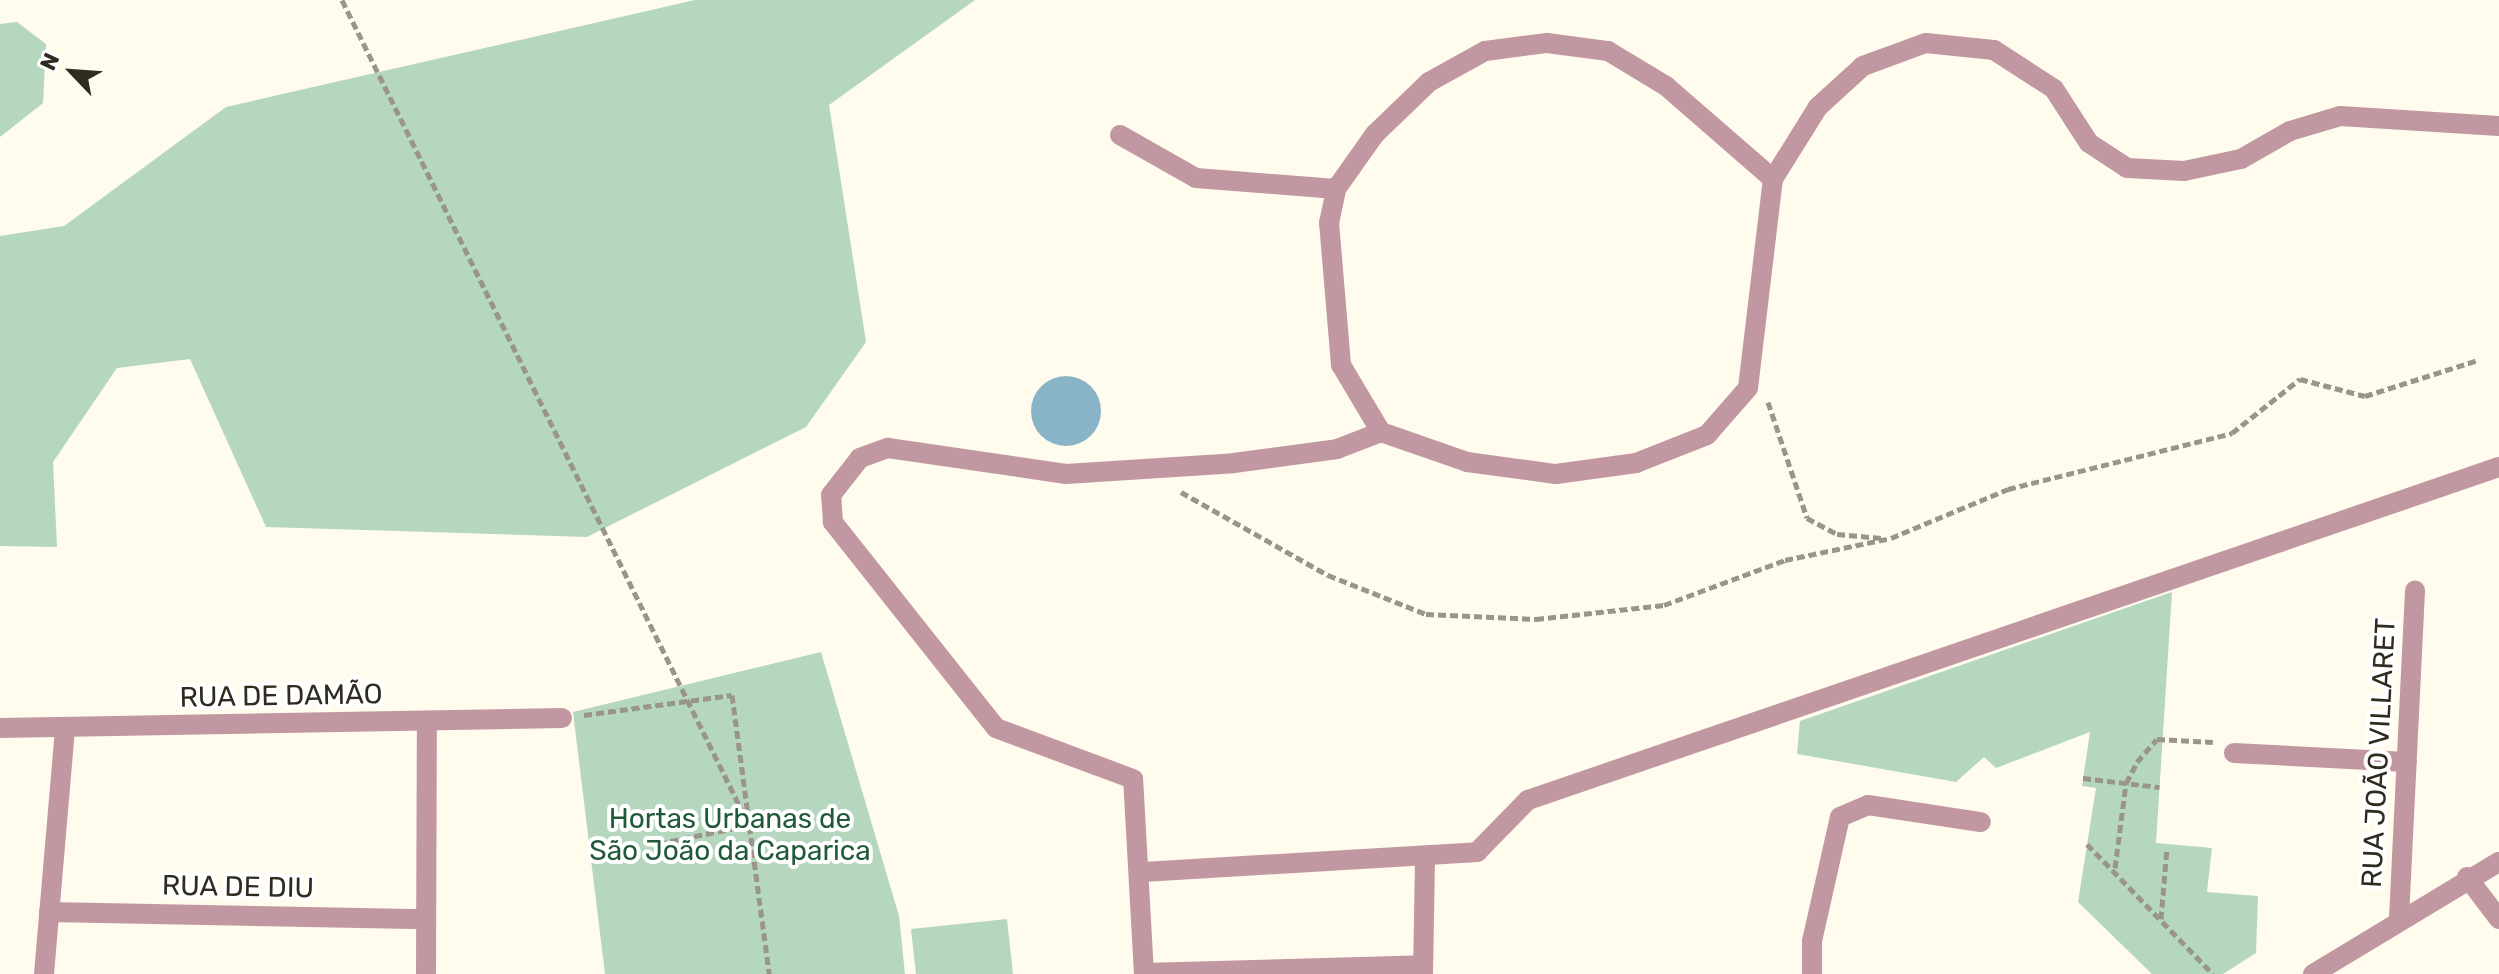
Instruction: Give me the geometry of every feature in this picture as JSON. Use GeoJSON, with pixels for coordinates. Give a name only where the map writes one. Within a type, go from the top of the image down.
{"type":"FeatureCollection","features":[{"type":"Feature","properties":{"kind":"street"},"geometry":{"type":"LineString","coordinates":[[1773,179],[1666,86],[1608,51],[1547,43],[1485,51],[1429,82],[1375,134],[1336,189],[1329,267],[1341,365],[1381,432],[1467,462],[1556,474],[1636,463],[1707,435],[1748,388],[1773,179],[1818,107],[1863,66],[1926,43],[1994,50],[2054,89],[2089,143],[2127,168],[2184,171],[2241,159],[2290,131],[2340,116],[2499,126]]}},
{"type":"Feature","properties":{"kind":"street"},"geometry":{"type":"LineString","coordinates":[[1120,135],[1196,178],[1336,189]]}},
{"type":"Feature","properties":{"kind":"street"},"geometry":{"type":"LineString","coordinates":[[1381,432],[1337,449],[1234,463],[1066,474],[888,448],[840,475],[831,495],[833,522],[996,728],[1133,779],[1143,872],[1144,974],[1423,969],[1425,860]]}},
{"type":"Feature","properties":{"kind":"street"},"geometry":{"type":"LineString","coordinates":[[1143,872],[1425,860],[1477,852],[1528,800],[2499,467]]}},
{"type":"Feature","properties":{"kind":"street","name":"RUA JOÃO VILLARET"},"geometry":{"type":"LineString","coordinates":[[2399,918],[2415,590]]}},
{"type":"Feature","properties":{"kind":"street","name":"RUA DE DAMÃO"},"geometry":{"type":"LineString","coordinates":[[0,728],[562,718]]}},
{"type":"Feature","properties":{"kind":"street"},"geometry":{"type":"LineString","coordinates":[[426,974],[427,722]]}},
{"type":"Feature","properties":{"kind":"street"},"geometry":{"type":"LineString","coordinates":[[44,974],[65,727]]}},
{"type":"Feature","properties":{"kind":"street"},"geometry":{"type":"LineString","coordinates":[[2234,753],[2407,762]]}},
{"type":"Feature","properties":{"kind":"street"},"geometry":{"type":"LineString","coordinates":[[1812,974],[1812,941],[1840,817],[1868,805],[1981,822]]}},
{"type":"Feature","properties":{"kind":"street"},"geometry":{"type":"LineString","coordinates":[[2313,974],[2467,877],[2499,862]]}},
{"type":"Feature","properties":{"kind":"street"},"geometry":{"type":"LineString","coordinates":[[2467,877],[2499,919]]}},
{"type":"Feature","properties":{"kind":"street","name":"RUA DE DIU"},"geometry":{"type":"LineString","coordinates":[[49,912],[426,919]]}},
{"type":"Feature","properties":{"kind":"path"},"geometry":{"type":"LineString","coordinates":[[342,0],[749,825]]}},
{"type":"Feature","properties":{"kind":"path"},"geometry":{"type":"LineString","coordinates":[[1173,488],[1250,525],[1328,575],[1426,614],[1536,619],[1664,605],[1785,560],[1891,538],[2008,489],[2232,433],[2300,379],[2365,396],[2478,360]]}},
{"type":"Feature","properties":{"kind":"path"},"geometry":{"type":"LineString","coordinates":[[1767,398],[1807,518],[1837,534],[1891,538]]}},
{"type":"Feature","properties":{"kind":"path"},"geometry":{"type":"LineString","coordinates":[[562,718],[732,695],[769,974]]}},
{"type":"Feature","properties":{"kind":"path"},"geometry":{"type":"LineString","coordinates":[[2115,868],[2126,783],[2157,739],[2219,742],[2234,753]]}},
{"type":"Feature","properties":{"kind":"path"},"geometry":{"type":"LineString","coordinates":[[2083,778],[2159,787]]}},
{"type":"Feature","properties":{"kind":"path"},"geometry":{"type":"LineString","coordinates":[[657,844],[749,825]]}},
{"type":"Feature","properties":{"kind":"path"},"geometry":{"type":"LineString","coordinates":[[2087,844],[2115,868],[2213,974]]}},
{"type":"Feature","properties":{"kind":"path"},"geometry":{"type":"LineString","coordinates":[[2161,920],[2167,848]]}},
{"type":"Feature","properties":{"kind":"green space"},"geometry":{"type":"Polygon","coordinates":[[[695,0],[975,0],[829,105],[866,342],[806,427],[587,537],[266,527],[190,359],[117,368],[53,462],[57,547],[0,546],[0,236],[64,226],[226,107],[695,0]]]}},
{"type":"Feature","properties":{"kind":"green space"},"geometry":{"type":"Polygon","coordinates":[[[17,22],[46,44],[43,103],[0,137],[0,24],[17,22]]]}},
{"type":"Feature","properties":{"kind":"green space"},"geometry":{"type":"Polygon","coordinates":[[[2172,592],[2156,843],[2212,848],[2207,892],[2258,896],[2256,953],[2223,974],[2152,974],[2078,902],[2096,788],[2082,786],[2090,732],[1996,768],[1984,757],[1956,782],[1797,754],[1800,721],[2172,592]]]}},
{"type":"Feature","properties":{"kind":"green space","name":"Hortas Urbanas de São João da Caparica"},"geometry":{"type":"Polygon","coordinates":[[[821,652],[899,916],[905,974],[605,974],[573,712],[821,652]]]}},
{"type":"Feature","properties":{"kind":"green space"},"geometry":{"type":"Polygon","coordinates":[[[1007,919],[1013,974],[916,974],[911,929],[1007,919]]]}},
{"type":"Feature","properties":{"kind":"water"},"geometry":{"type":"Polygon","coordinates":[[[1066,376],[1091,386],[1101,411],[1091,436],[1066,446],[1041,436],[1031,411],[1041,386],[1066,376]]]}}]}
